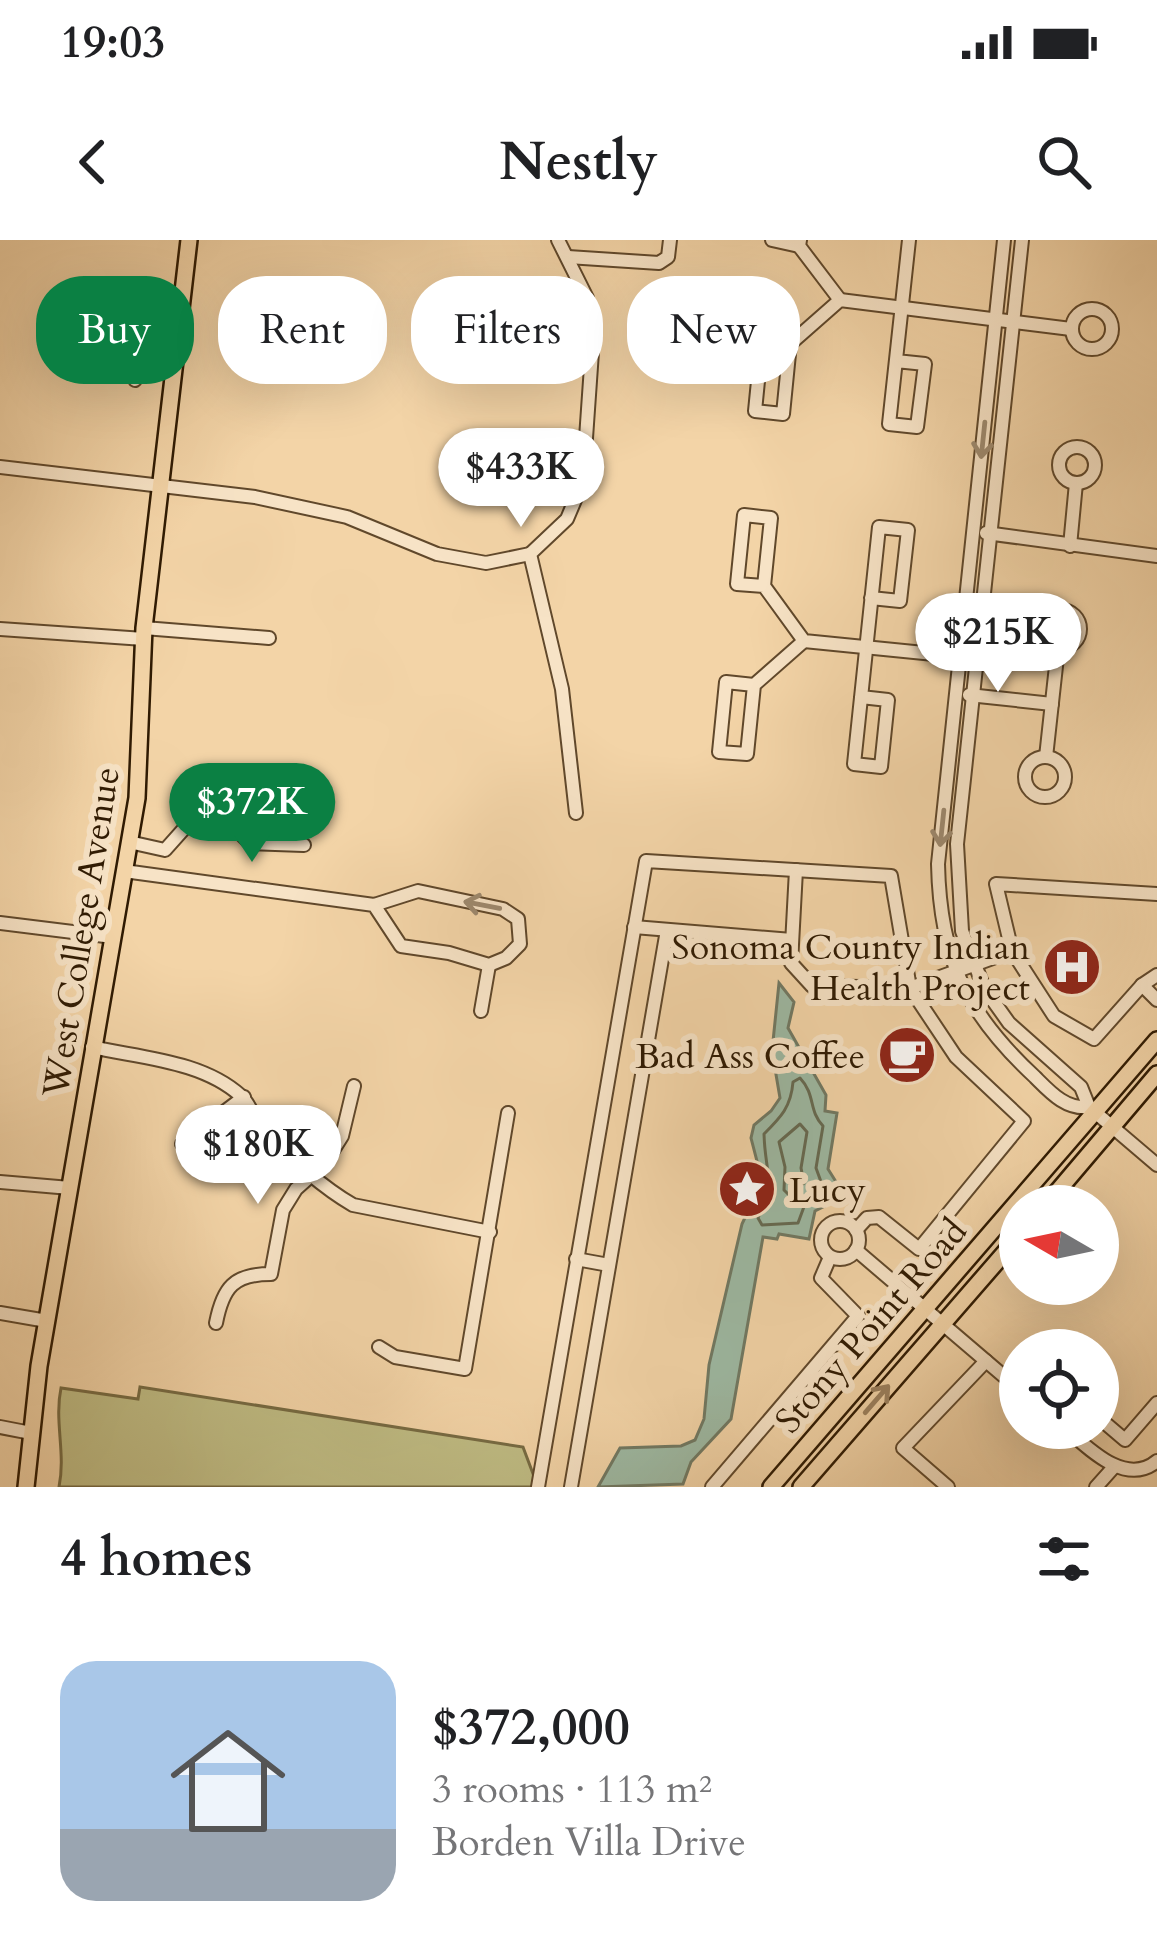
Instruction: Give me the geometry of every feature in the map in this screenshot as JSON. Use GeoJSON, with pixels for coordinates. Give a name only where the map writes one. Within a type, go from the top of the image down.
{"type":"FeatureCollection","features":[{"type":"Feature","properties":{"kind":"main road","name":"West College Avenue"},"geometry":{"type":"LineString","coordinates":[[26,1487],[47,1321],[137,798],[144,634],[189,240]]}},
{"type":"Feature","properties":{"kind":"main road","name":"Stony Point Road"},"geometry":{"type":"LineString","coordinates":[[770,1487],[1157,1040]]}},
{"type":"Feature","properties":{"kind":"main road"},"geometry":{"type":"LineString","coordinates":[[1064,1185],[1157,1074]]}},
{"type":"Feature","properties":{"kind":"main road","name":"Stony Point Road"},"geometry":{"type":"LineString","coordinates":[[801,1487],[999,1259]]}},
{"type":"Feature","properties":{"kind":"street"},"geometry":{"type":"LineString","coordinates":[[0,466],[254,497],[347,517],[454,557],[486,563],[530,554],[567,519],[583,481],[592,352],[587,298],[558,240]]}},
{"type":"Feature","properties":{"kind":"street"},"geometry":{"type":"LineString","coordinates":[[568,257],[659,263],[668,257],[670,240]]}},
{"type":"Feature","properties":{"kind":"street"},"geometry":{"type":"LineString","coordinates":[[772,240],[800,243],[840,300],[1071,329]]}},
{"type":"Feature","properties":{"kind":"street"},"geometry":{"type":"LineString","coordinates":[[896,361],[925,364],[917,427],[889,424],[908,240]]}},
{"type":"Feature","properties":{"kind":"street"},"geometry":{"type":"LineString","coordinates":[[1004,240],[938,865],[943,927],[956,974],[976,1015],[1064,1103],[1092,1110]]}},
{"type":"Feature","properties":{"kind":"street"},"geometry":{"type":"LineString","coordinates":[[1022,240],[957,844],[962,931],[973,967],[1009,1023],[1081,1088],[1092,1110],[1157,1165]]}},
{"type":"Feature","properties":{"kind":"street"},"geometry":{"type":"LineString","coordinates":[[800,335],[840,300]]}},
{"type":"Feature","properties":{"kind":"street"},"geometry":{"type":"LineString","coordinates":[[762,341],[790,344],[783,414],[754,411],[762,341]]}},
{"type":"Feature","properties":{"kind":"street"},"geometry":{"type":"LineString","coordinates":[[1070,547],[1076,483]]}},
{"type":"Feature","properties":{"kind":"street"},"geometry":{"type":"LineString","coordinates":[[764,586],[737,584],[744,515],[771,518],[764,586],[804,640],[977,658]]}},
{"type":"Feature","properties":{"kind":"street"},"geometry":{"type":"LineString","coordinates":[[861,697],[888,700],[881,767],[854,764],[871,598],[879,526],[908,530],[900,601],[871,598]]}},
{"type":"Feature","properties":{"kind":"street"},"geometry":{"type":"LineString","coordinates":[[974,532],[1157,556]]}},
{"type":"Feature","properties":{"kind":"street"},"geometry":{"type":"LineString","coordinates":[[530,554],[562,689],[575,813]]}},
{"type":"Feature","properties":{"kind":"street"},"geometry":{"type":"LineString","coordinates":[[0,629],[269,638]]}},
{"type":"Feature","properties":{"kind":"street"},"geometry":{"type":"LineString","coordinates":[[754,685],[726,682],[719,752],[747,754],[754,685],[804,640]]}},
{"type":"Feature","properties":{"kind":"street"},"geometry":{"type":"LineString","coordinates":[[1046,758],[1058,648]]}},
{"type":"Feature","properties":{"kind":"street"},"geometry":{"type":"LineString","coordinates":[[956,693],[1052,704]]}},
{"type":"Feature","properties":{"kind":"street"},"geometry":{"type":"LineString","coordinates":[[130,842],[164,850],[185,824],[194,822],[232,825],[250,842],[304,845]]}},
{"type":"Feature","properties":{"kind":"street"},"geometry":{"type":"LineString","coordinates":[[538,1487],[646,861],[891,876],[910,988],[956,1057],[1024,1121],[919,1249],[879,1217],[867,1218],[856,1230],[856,1250],[999,1372]]}},
{"type":"Feature","properties":{"kind":"street"},"geometry":{"type":"LineString","coordinates":[[796,870],[791,963],[812,986],[910,988],[1012,951]]}},
{"type":"Feature","properties":{"kind":"street"},"geometry":{"type":"LineString","coordinates":[[124,871],[374,905],[418,891],[502,909],[518,919],[520,944],[506,958],[489,965],[401,946],[374,905]]}},
{"type":"Feature","properties":{"kind":"street"},"geometry":{"type":"LineString","coordinates":[[1157,894],[996,884],[1012,951],[1054,1016],[1094,1040],[1142,985],[1157,975]]}},
{"type":"Feature","properties":{"kind":"street"},"geometry":{"type":"LineString","coordinates":[[0,923],[113,937]]}},
{"type":"Feature","properties":{"kind":"street"},"geometry":{"type":"LineString","coordinates":[[634,927],[793,940]]}},
{"type":"Feature","properties":{"kind":"street"},"geometry":{"type":"LineString","coordinates":[[571,1487],[667,930]]}},
{"type":"Feature","properties":{"kind":"street"},"geometry":{"type":"LineString","coordinates":[[481,1011],[489,965]]}},
{"type":"Feature","properties":{"kind":"street"},"geometry":{"type":"LineString","coordinates":[[1142,985],[1157,1000]]}},
{"type":"Feature","properties":{"kind":"street"},"geometry":{"type":"LineString","coordinates":[[92,1047],[201,1071],[244,1097],[257,1122],[353,1205],[490,1232]]}},
{"type":"Feature","properties":{"kind":"street"},"geometry":{"type":"LineString","coordinates":[[215,1323],[231,1285],[250,1274],[271,1274],[283,1210],[296,1189],[326,1163],[342,1136],[354,1086]]}},
{"type":"Feature","properties":{"kind":"street"},"geometry":{"type":"LineString","coordinates":[[182,1144],[244,1097]]}},
{"type":"Feature","properties":{"kind":"street"},"geometry":{"type":"LineString","coordinates":[[379,1347],[395,1357],[465,1369],[508,1113]]}},
{"type":"Feature","properties":{"kind":"street"},"geometry":{"type":"LineString","coordinates":[[0,1182],[70,1187]]}},
{"type":"Feature","properties":{"kind":"street"},"geometry":{"type":"LineString","coordinates":[[856,1230],[841,1221],[825,1228],[821,1246],[830,1257],[842,1259],[856,1250]]}},
{"type":"Feature","properties":{"kind":"street"},"geometry":{"type":"LineString","coordinates":[[712,1487],[858,1316],[821,1278],[830,1257]]}},
{"type":"Feature","properties":{"kind":"street"},"geometry":{"type":"LineString","coordinates":[[576,1259],[609,1265]]}},
{"type":"Feature","properties":{"kind":"street"},"geometry":{"type":"LineString","coordinates":[[0,1313],[47,1321]]}},
{"type":"Feature","properties":{"kind":"street"},"geometry":{"type":"LineString","coordinates":[[948,1487],[903,1448],[986,1361]]}},
{"type":"Feature","properties":{"kind":"street"},"geometry":{"type":"LineString","coordinates":[[1119,1434],[1125,1439],[1157,1403]]}},
{"type":"Feature","properties":{"kind":"street"},"geometry":{"type":"LineString","coordinates":[[0,1427],[31,1433]]}},
{"type":"Feature","properties":{"kind":"street"},"geometry":{"type":"LineString","coordinates":[[1090,1449],[1113,1468],[1129,1474],[1154,1465]]}},
{"type":"Feature","properties":{"kind":"street"},"geometry":{"type":"LineString","coordinates":[[1137,1487],[1154,1465]]}},
{"type":"Feature","properties":{"kind":"street"},"geometry":{"type":"LineString","coordinates":[[1096,1487],[1113,1468]]}},
{"type":"Feature","properties":{"kind":"shaded area"},"geometry":{"type":"Polygon","coordinates":[[[140,1387],[523,1447],[538,1487],[59,1487],[61,1388],[138,1399],[140,1387]]]}},
{"type":"Feature","properties":{"kind":"water"},"geometry":{"type":"Polygon","coordinates":[[[779,983],[794,1002],[788,1028],[826,1095],[825,1111],[837,1113],[828,1169],[838,1185],[835,1201],[815,1211],[809,1239],[779,1234],[777,1239],[763,1237],[731,1419],[691,1462],[683,1484],[598,1487],[620,1448],[681,1446],[695,1440],[704,1419],[709,1365],[742,1224],[757,1192],[754,1125],[780,1098],[772,1051],[779,983]]]}},
{"type":"Feature","properties":{"kind":"place","name":"Sonoma County Indian Health Project"},"geometry":{"type":"Point","coordinates":[1072,967]}},
{"type":"Feature","properties":{"kind":"place","name":"Bad Ass Coffee"},"geometry":{"type":"Point","coordinates":[907,1055]}},
{"type":"Feature","properties":{"kind":"place","name":"Lucy"},"geometry":{"type":"Point","coordinates":[747,1189]}}]}
